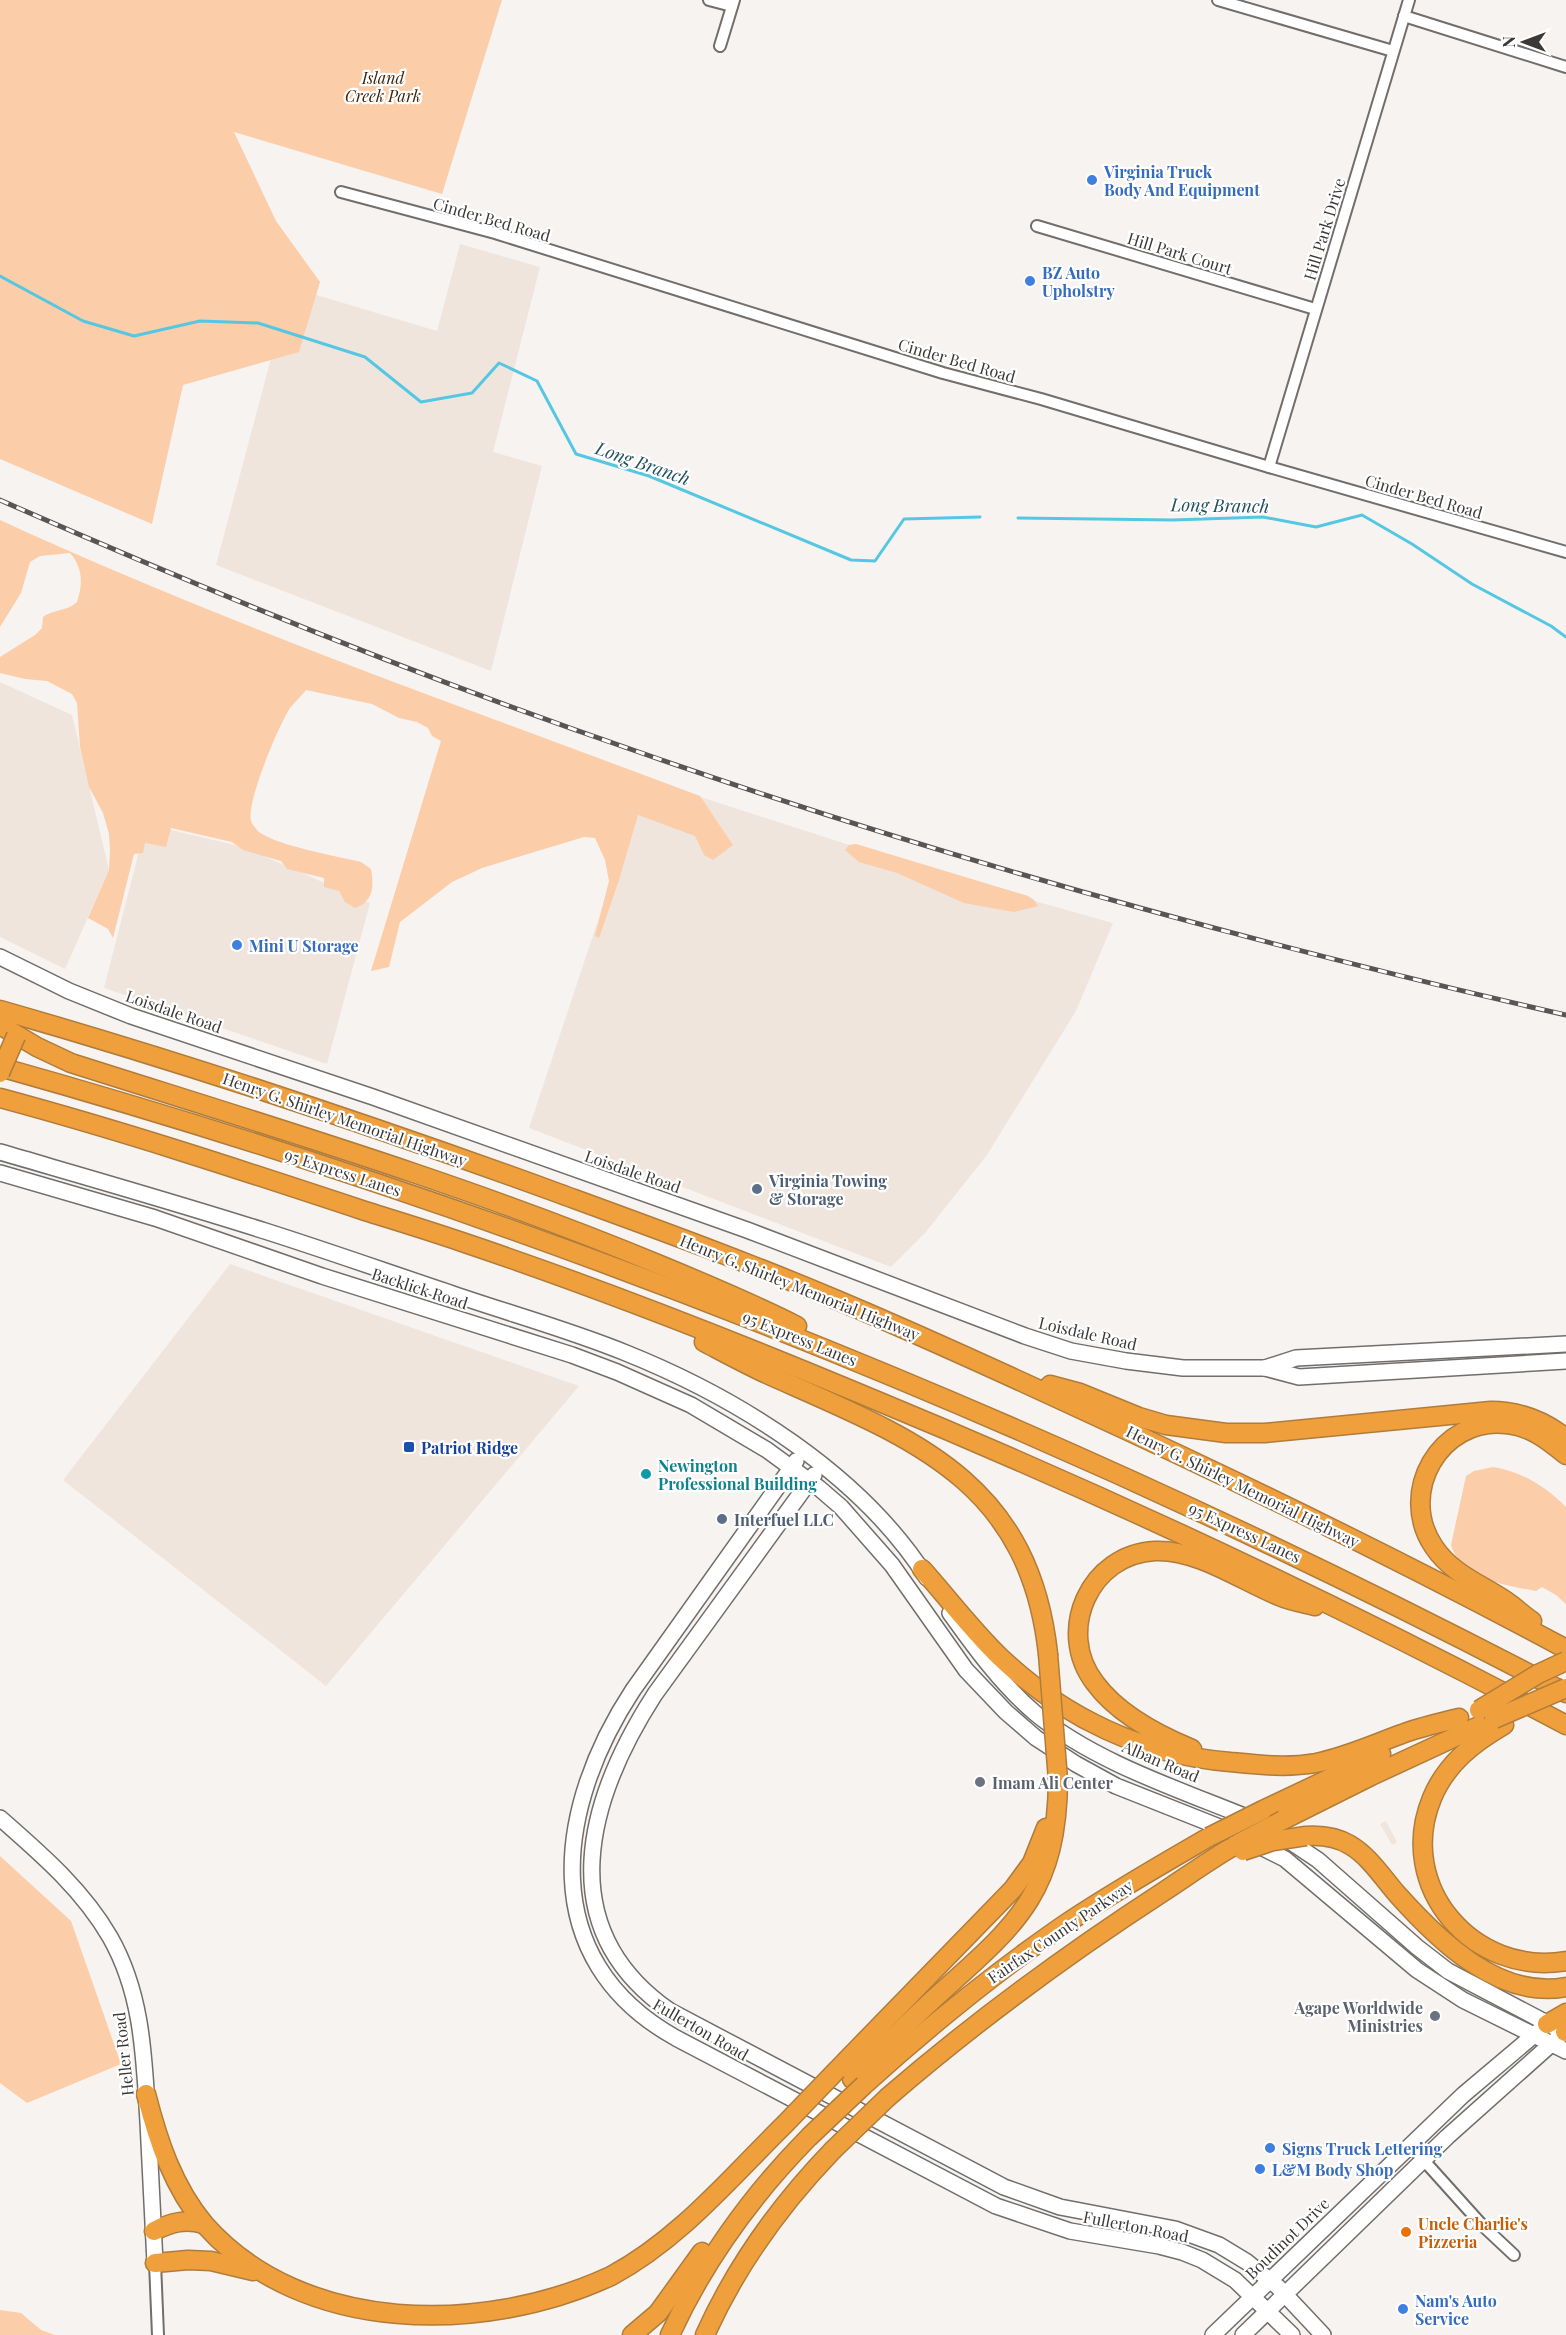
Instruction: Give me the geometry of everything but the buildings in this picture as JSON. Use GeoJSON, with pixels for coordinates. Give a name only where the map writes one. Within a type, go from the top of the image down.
{"type":"FeatureCollection","features":[{"type":"Feature","properties":{"kind":"highway","name":"Henry G. Shirley Memorial Highway"},"geometry":{"type":"LineString","coordinates":[[0,1010],[305,1104],[510,1176],[832,1298],[956,1350],[1292,1509],[1566,1649]]}},
{"type":"Feature","properties":{"kind":"highway"},"geometry":{"type":"LineString","coordinates":[[0,1026],[71,1064],[353,1153],[596,1239],[758,1306],[911,1383]]}},
{"type":"Feature","properties":{"kind":"highway"},"geometry":{"type":"LineString","coordinates":[[0,1073],[16,1036]]}},
{"type":"Feature","properties":{"kind":"highway","name":"95 Express Lanes"},"geometry":{"type":"LineString","coordinates":[[0,1067],[135,1105],[350,1174],[546,1242],[728,1310],[911,1383],[1078,1455],[1249,1534],[1566,1690]]}},
{"type":"Feature","properties":{"kind":"highway"},"geometry":{"type":"LineString","coordinates":[[0,1098],[272,1180],[462,1242],[622,1300],[823,1378],[984,1445],[1141,1515],[1354,1616],[1566,1725]]}},
{"type":"Feature","properties":{"kind":"highway"},"geometry":{"type":"LineString","coordinates":[[146,2094],[159,2141],[170,2168],[204,2224],[222,2243],[257,2272],[299,2297],[379,2319],[428,2321],[487,2318],[527,2308],[564,2297],[611,2276],[650,2252],[680,2229],[785,2124],[851,2078],[1020,1881],[1032,1863],[1044,1834],[1055,1778],[1048,1654],[1039,1599],[1024,1559],[1002,1521],[982,1497],[958,1475],[932,1456],[877,1423],[767,1374],[622,1300]]}},
{"type":"Feature","properties":{"kind":"highway"},"geometry":{"type":"LineString","coordinates":[[1003,1373],[1080,1393],[1152,1422],[1196,1431],[1265,1433],[1501,1411],[1531,1417],[1566,1438]]}},
{"type":"Feature","properties":{"kind":"highway"},"geometry":{"type":"LineString","coordinates":[[1566,1455],[1546,1438],[1516,1425],[1496,1423],[1475,1426],[1457,1435],[1435,1455],[1426,1473],[1420,1502],[1429,1538],[1448,1563],[1476,1585],[1505,1600],[1566,1649]]}},
{"type":"Feature","properties":{"kind":"highway"},"geometry":{"type":"LineString","coordinates":[[1231,1762],[1185,1746],[1158,1733],[1119,1707],[1096,1685],[1081,1658],[1078,1628],[1083,1601],[1098,1578],[1116,1563],[1131,1556],[1164,1552],[1214,1566],[1281,1597],[1354,1616]]}},
{"type":"Feature","properties":{"kind":"highway"},"geometry":{"type":"LineString","coordinates":[[922,1569],[993,1650],[1054,1702],[1095,1726],[1124,1738],[1187,1757],[1272,1766],[1316,1763],[1343,1756],[1404,1733],[1459,1718]]}},
{"type":"Feature","properties":{"kind":"highway"},"geometry":{"type":"LineString","coordinates":[[1566,1660],[1538,1674],[1493,1718],[1450,1767],[1437,1788],[1428,1810],[1424,1834],[1425,1859],[1430,1882],[1441,1905],[1454,1924],[1481,1946],[1503,1956],[1524,1962],[1566,1961]]}},
{"type":"Feature","properties":{"kind":"highway","name":"Fairfax County Parkway"},"geometry":{"type":"LineString","coordinates":[[670,2335],[704,2271],[748,2206],[809,2137],[851,2078],[953,2008],[1092,1906],[1209,1837],[1262,1816],[1459,1718],[1493,1718],[1566,1673]]}},
{"type":"Feature","properties":{"kind":"highway","name":"Fairfax County Parkway"},"geometry":{"type":"LineString","coordinates":[[705,2335],[736,2275],[768,2226],[804,2181],[888,2097],[1004,2001],[1099,1933],[1238,1844],[1371,1776],[1493,1718],[1566,1690]]}},
{"type":"Feature","properties":{"kind":"highway"},"geometry":{"type":"LineString","coordinates":[[1516,1699],[1566,1740]]}},
{"type":"Feature","properties":{"kind":"highway"},"geometry":{"type":"LineString","coordinates":[[1238,1844],[1306,1836],[1329,1837],[1354,1847],[1425,1923],[1484,1970],[1505,1980],[1534,1988],[1566,1987]]}},
{"type":"Feature","properties":{"kind":"highway"},"geometry":{"type":"LineString","coordinates":[[1541,2029],[1566,2013]]}},
{"type":"Feature","properties":{"kind":"highway"},"geometry":{"type":"LineString","coordinates":[[632,2335],[658,2313],[699,2255],[748,2206]]}},
{"type":"Feature","properties":{"kind":"highway"},"geometry":{"type":"LineString","coordinates":[[154,2231],[181,2221],[190,2220],[204,2224]]}},
{"type":"Feature","properties":{"kind":"highway"},"geometry":{"type":"LineString","coordinates":[[156,2263],[188,2260],[211,2261],[257,2272]]}},
{"type":"Feature","properties":{"kind":"highway"},"geometry":{"type":"LineString","coordinates":[[716,2335],[736,2275]]}},
{"type":"Feature","properties":{"kind":"main road","name":"Loisdale Road"},"geometry":{"type":"LineString","coordinates":[[0,957],[69,991],[131,1016],[373,1098],[747,1230],[1047,1344],[1082,1353],[1156,1365],[1183,1368],[1265,1368],[1299,1377],[1566,1361]]}},
{"type":"Feature","properties":{"kind":"main road","name":"Backlick Road"},"geometry":{"type":"LineString","coordinates":[[0,1152],[266,1231],[626,1353],[733,1405],[803,1451]]}},
{"type":"Feature","properties":{"kind":"main road","name":"Backlick Road"},"geometry":{"type":"LineString","coordinates":[[0,1173],[167,1222],[322,1276],[572,1354],[691,1405],[747,1437],[810,1481]]}},
{"type":"Feature","properties":{"kind":"main road","name":"Loisdale Road"},"geometry":{"type":"LineString","coordinates":[[1265,1368],[1296,1358],[1566,1344]]}},
{"type":"Feature","properties":{"kind":"main road","name":"Alban Road"},"geometry":{"type":"LineString","coordinates":[[803,1451],[853,1491],[876,1515],[922,1569],[967,1636],[1000,1678],[1036,1714],[1089,1749],[1108,1758],[1262,1816],[1318,1860],[1417,1947],[1448,1971],[1541,2029]]}},
{"type":"Feature","properties":{"kind":"main road","name":"Fullerton Road"},"geometry":{"type":"LineString","coordinates":[[803,1451],[628,1697],[589,1776],[574,1829],[571,1870],[577,1912],[593,1957],[616,1992],[662,2030],[982,2200],[1070,2231],[1182,2252],[1226,2274],[1253,2296],[1292,2335]]}},
{"type":"Feature","properties":{"kind":"main road","name":"Fullerton Road"},"geometry":{"type":"LineString","coordinates":[[822,1465],[655,1694],[637,1722],[615,1766],[596,1821],[592,1861],[597,1907],[605,1932],[617,1956],[640,1986],[670,2011],[985,2178],[1060,2207],[1190,2233],[1234,2254],[1286,2295],[1323,2335]]}},
{"type":"Feature","properties":{"kind":"main road","name":"Alban Road"},"geometry":{"type":"LineString","coordinates":[[810,1481],[841,1508],[873,1542],[966,1670],[1006,1712],[1036,1738],[1116,1786],[1238,1844],[1285,1859],[1418,1970],[1463,2000],[1562,2035],[1566,2050]]}},
{"type":"Feature","properties":{"kind":"main road","name":"Heller Road"},"geometry":{"type":"LineString","coordinates":[[0,1818],[69,1881],[91,1908],[124,1965],[136,1999],[143,2041],[156,2263]]}},
{"type":"Feature","properties":{"kind":"main road","name":"Boudinot Drive"},"geometry":{"type":"LineString","coordinates":[[1213,2335],[1463,2095],[1541,2029]]}},
{"type":"Feature","properties":{"kind":"main road"},"geometry":{"type":"LineString","coordinates":[[1243,2335],[1424,2160],[1562,2035]]}},
{"type":"Feature","properties":{"kind":"street"},"geometry":{"type":"LineString","coordinates":[[709,0],[733,3],[720,46]]}},
{"type":"Feature","properties":{"kind":"street"},"geometry":{"type":"LineString","coordinates":[[1218,0],[1394,51]]}},
{"type":"Feature","properties":{"kind":"street","name":"Hill Park Drive"},"geometry":{"type":"LineString","coordinates":[[1269,467],[1409,0]]}},
{"type":"Feature","properties":{"kind":"street"},"geometry":{"type":"LineString","coordinates":[[1404,16],[1566,68]]}},
{"type":"Feature","properties":{"kind":"street","name":"Cinder Bed Road"},"geometry":{"type":"LineString","coordinates":[[342,192],[495,233],[943,373],[1566,552]]}},
{"type":"Feature","properties":{"kind":"street","name":"Hill Park Court"},"geometry":{"type":"LineString","coordinates":[[1037,226],[1315,309]]}},
{"type":"Feature","properties":{"kind":"street"},"geometry":{"type":"LineString","coordinates":[[1410,2145],[1482,2225],[1514,2255]]}},
{"type":"Feature","properties":{"kind":"street","name":"Heller Road"},"geometry":{"type":"LineString","coordinates":[[156,2263],[158,2335]]}},
{"type":"Feature","properties":{"kind":"shaded area"},"geometry":{"type":"Polygon","coordinates":[[[460,244],[540,267],[493,452],[542,466],[491,671],[216,565],[290,287],[437,331],[460,244]]]}},
{"type":"Feature","properties":{"kind":"shaded area"},"geometry":{"type":"Polygon","coordinates":[[[0,682],[72,715],[109,870],[65,969],[0,937],[0,682]]]}},
{"type":"Feature","properties":{"kind":"shaded area"},"geometry":{"type":"Polygon","coordinates":[[[645,779],[939,874],[1113,923],[1076,1011],[987,1155],[925,1233],[891,1267],[529,1128],[645,779]]]}},
{"type":"Feature","properties":{"kind":"shaded area","name":"Mini U Storage"},"geometry":{"type":"Polygon","coordinates":[[[146,824],[243,847],[370,903],[327,1064],[104,988],[146,824]]]}},
{"type":"Feature","properties":{"kind":"shaded area","name":"Patriot Ridge"},"geometry":{"type":"Polygon","coordinates":[[[230,1264],[579,1386],[326,1686],[63,1480],[230,1264]]]}},
{"type":"Feature","properties":{"kind":"shaded area"},"geometry":{"type":"Polygon","coordinates":[[[1386,1821],[1397,1842],[1392,1845],[1380,1824],[1386,1821]]]}},
{"type":"Feature","properties":{"kind":"green space","name":"Island Creek Park"},"geometry":{"type":"Polygon","coordinates":[[[0,0],[502,0],[442,194],[234,132],[276,221],[320,282],[299,352],[183,385],[152,524],[0,459],[0,0]]]}},
{"type":"Feature","properties":{"kind":"green space"},"geometry":{"type":"Polygon","coordinates":[[[0,520],[260,630],[700,796],[733,845],[713,860],[704,855],[695,836],[638,815],[599,938],[595,936],[609,881],[605,860],[595,838],[584,837],[482,868],[452,882],[400,922],[389,967],[371,971],[441,741],[432,736],[428,728],[417,722],[399,718],[372,704],[306,690],[290,708],[272,746],[253,798],[251,821],[259,832],[279,842],[361,862],[371,869],[372,875],[371,892],[366,901],[355,908],[345,902],[339,891],[324,887],[324,878],[287,869],[281,861],[243,850],[232,842],[171,828],[166,847],[145,843],[143,853],[134,854],[113,938],[108,929],[88,918],[109,870],[110,851],[109,834],[103,813],[89,787],[80,747],[77,703],[72,694],[47,681],[0,673],[0,657],[35,635],[42,628],[43,617],[77,602],[81,583],[80,570],[70,553],[40,556],[30,562],[21,593],[0,627],[0,520]]]}},
{"type":"Feature","properties":{"kind":"green space"},"geometry":{"type":"Polygon","coordinates":[[[856,844],[1028,896],[1038,906],[1014,912],[964,903],[897,873],[859,862],[845,850],[849,845],[856,844]]]}},
{"type":"Feature","properties":{"kind":"green space"},"geometry":{"type":"Polygon","coordinates":[[[1493,1467],[1524,1476],[1566,1507],[1566,1604],[1542,1587],[1536,1591],[1487,1579],[1465,1566],[1456,1557],[1451,1545],[1466,1476],[1474,1471],[1493,1467]]]}},
{"type":"Feature","properties":{"kind":"green space"},"geometry":{"type":"Polygon","coordinates":[[[0,1856],[71,1921],[121,2064],[27,2103],[0,2083],[0,1856]]]}},
{"type":"Feature","properties":{"kind":"green space"},"geometry":{"type":"Polygon","coordinates":[[[0,2310],[21,2313],[41,2330],[55,2335],[0,2335],[0,2310]]]}},
{"type":"Feature","properties":{"kind":"waterway","name":"Long Branch"},"geometry":{"type":"LineString","coordinates":[[0,276],[83,321],[134,336],[200,321],[258,323],[365,357],[421,402],[472,393],[499,363],[537,381],[576,454],[649,476],[851,560],[875,561],[904,519],[980,517]]}},
{"type":"Feature","properties":{"kind":"waterway","name":"Long Branch"},"geometry":{"type":"LineString","coordinates":[[1018,518],[1173,520],[1263,517],[1316,527],[1362,515],[1412,544],[1472,584],[1551,626],[1566,637]]}},
{"type":"Feature","properties":{"kind":"railway"},"geometry":{"type":"LineString","coordinates":[[0,500],[235,600],[472,693],[748,789],[979,862],[1096,896],[1330,958],[1566,1015]]}},
{"type":"Feature","properties":{"kind":"place","name":"Virginia Truck Body And Equipment"},"geometry":{"type":"Point","coordinates":[1092,180]}},
{"type":"Feature","properties":{"kind":"place","name":"BZ Auto Upholstry"},"geometry":{"type":"Point","coordinates":[1030,281]}},
{"type":"Feature","properties":{"kind":"place","name":"Mini U Storage"},"geometry":{"type":"Point","coordinates":[237,945]}},
{"type":"Feature","properties":{"kind":"place","name":"Virginia Towing & Storage"},"geometry":{"type":"Point","coordinates":[757,1189]}},
{"type":"Feature","properties":{"kind":"place","name":"Patriot Ridge"},"geometry":{"type":"Point","coordinates":[409,1447]}},
{"type":"Feature","properties":{"kind":"place","name":"Newington Professional Building"},"geometry":{"type":"Point","coordinates":[646,1474]}},
{"type":"Feature","properties":{"kind":"place","name":"Interfuel LLC"},"geometry":{"type":"Point","coordinates":[722,1519]}},
{"type":"Feature","properties":{"kind":"place","name":"Imam Ali Center"},"geometry":{"type":"Point","coordinates":[980,1782]}},
{"type":"Feature","properties":{"kind":"place","name":"Agape Worldwide Ministries"},"geometry":{"type":"Point","coordinates":[1435,2016]}},
{"type":"Feature","properties":{"kind":"place","name":"Signs Truck Lettering"},"geometry":{"type":"Point","coordinates":[1270,2148]}},
{"type":"Feature","properties":{"kind":"place","name":"L&M Body Shop"},"geometry":{"type":"Point","coordinates":[1260,2169]}},
{"type":"Feature","properties":{"kind":"place","name":"Uncle Charlie's Pizzeria"},"geometry":{"type":"Point","coordinates":[1406,2232]}},
{"type":"Feature","properties":{"kind":"place","name":"Nam's Auto Service"},"geometry":{"type":"Point","coordinates":[1403,2309]}}]}
